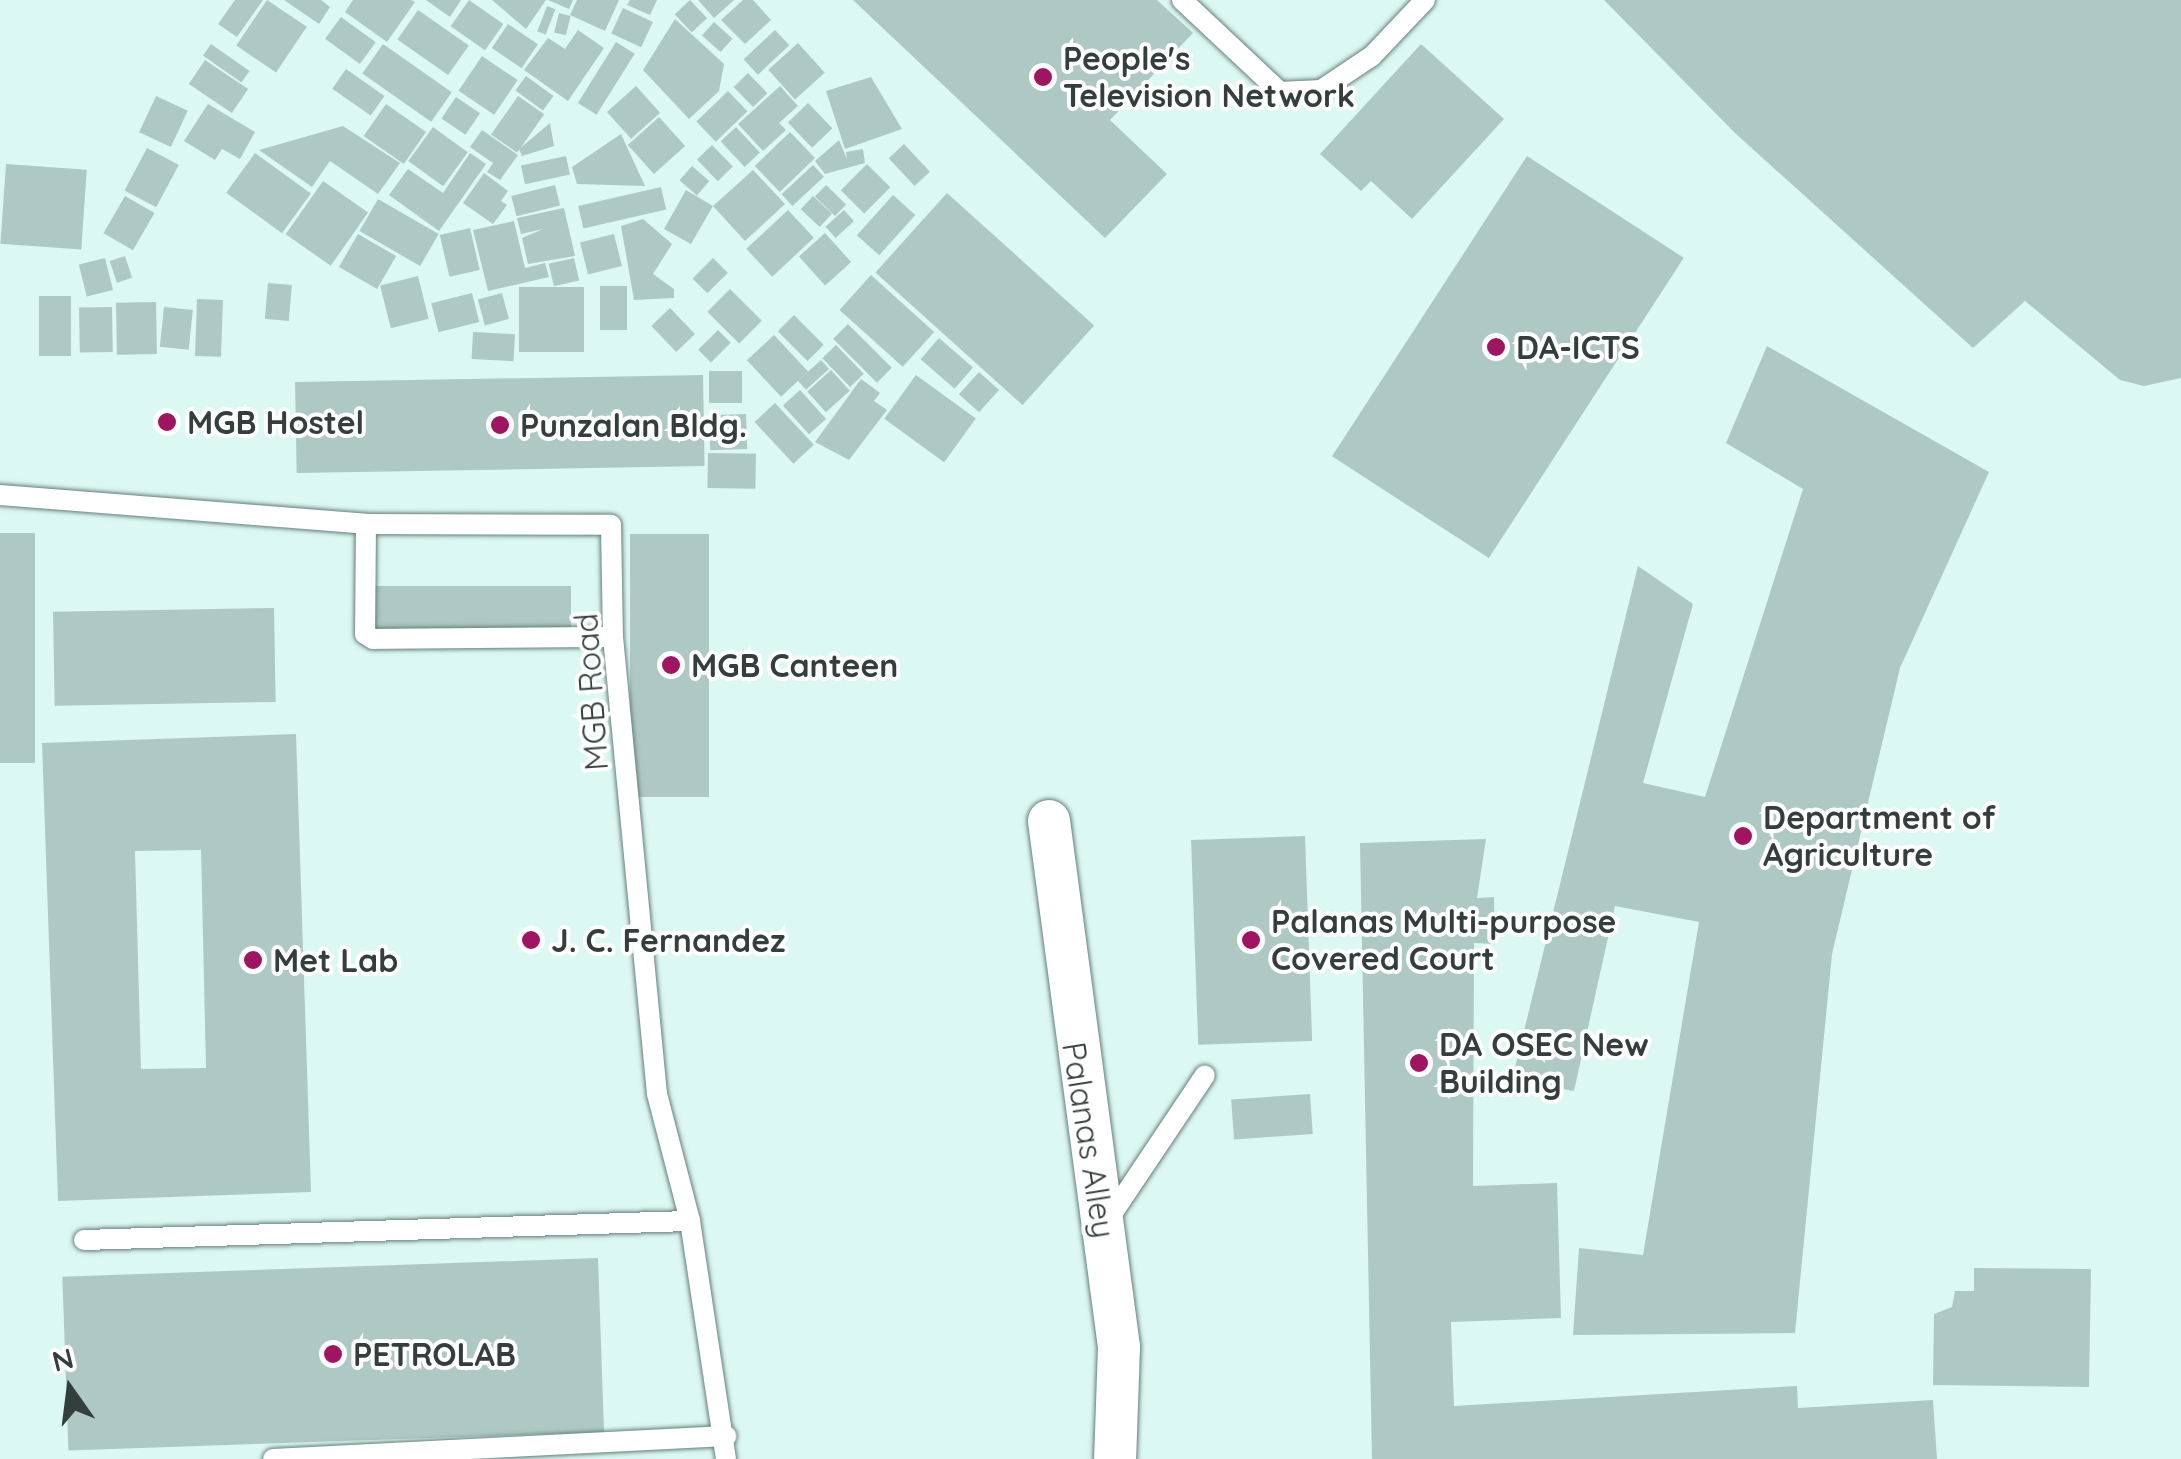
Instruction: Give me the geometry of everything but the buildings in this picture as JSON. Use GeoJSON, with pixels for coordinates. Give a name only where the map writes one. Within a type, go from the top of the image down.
{"type":"FeatureCollection","features":[{"type":"Feature","properties":{"kind":"street","name":"Palanas Alley"},"geometry":{"type":"LineString","coordinates":[[1049,820],[1078,1073],[1104,1226],[1119,1347],[1115,1459]]}},
{"type":"Feature","properties":{"kind":"lane"},"geometry":{"type":"LineString","coordinates":[[1182,0],[1280,92],[1322,90],[1372,56],[1425,0]]}},
{"type":"Feature","properties":{"kind":"lane","name":"MGB Road"},"geometry":{"type":"LineString","coordinates":[[0,494],[366,524],[610,525],[613,637],[657,1094],[690,1221],[726,1436],[726,1459]]}},
{"type":"Feature","properties":{"kind":"lane"},"geometry":{"type":"LineString","coordinates":[[366,524],[365,634],[373,639],[613,637]]}},
{"type":"Feature","properties":{"kind":"lane"},"geometry":{"type":"LineString","coordinates":[[1104,1226],[1205,1075]]}},
{"type":"Feature","properties":{"kind":"lane"},"geometry":{"type":"LineString","coordinates":[[84,1240],[690,1221]]}},
{"type":"Feature","properties":{"kind":"lane"},"geometry":{"type":"LineString","coordinates":[[273,1459],[726,1436]]}},
{"type":"Feature","properties":{"kind":"place","name":"People's Television Network"},"geometry":{"type":"Point","coordinates":[1043,77]}},
{"type":"Feature","properties":{"kind":"place","name":"DA-ICTS"},"geometry":{"type":"Point","coordinates":[1496,347]}},
{"type":"Feature","properties":{"kind":"place","name":"MGB Hostel"},"geometry":{"type":"Point","coordinates":[167,422]}},
{"type":"Feature","properties":{"kind":"place","name":"Punzalan Bldg."},"geometry":{"type":"Point","coordinates":[500,425]}},
{"type":"Feature","properties":{"kind":"place","name":"MGB Canteen"},"geometry":{"type":"Point","coordinates":[671,665]}},
{"type":"Feature","properties":{"kind":"place","name":"Department of Agriculture"},"geometry":{"type":"Point","coordinates":[1743,836]}},
{"type":"Feature","properties":{"kind":"place","name":"J. C. Fernandez"},"geometry":{"type":"Point","coordinates":[531,940]}},
{"type":"Feature","properties":{"kind":"place","name":"Palanas Multi-purpose Covered Court"},"geometry":{"type":"Point","coordinates":[1251,940]}},
{"type":"Feature","properties":{"kind":"place","name":"Met Lab"},"geometry":{"type":"Point","coordinates":[253,960]}},
{"type":"Feature","properties":{"kind":"place","name":"DA OSEC New Building"},"geometry":{"type":"Point","coordinates":[1419,1063]}},
{"type":"Feature","properties":{"kind":"place","name":"PETROLAB"},"geometry":{"type":"Point","coordinates":[333,1354]}}]}
